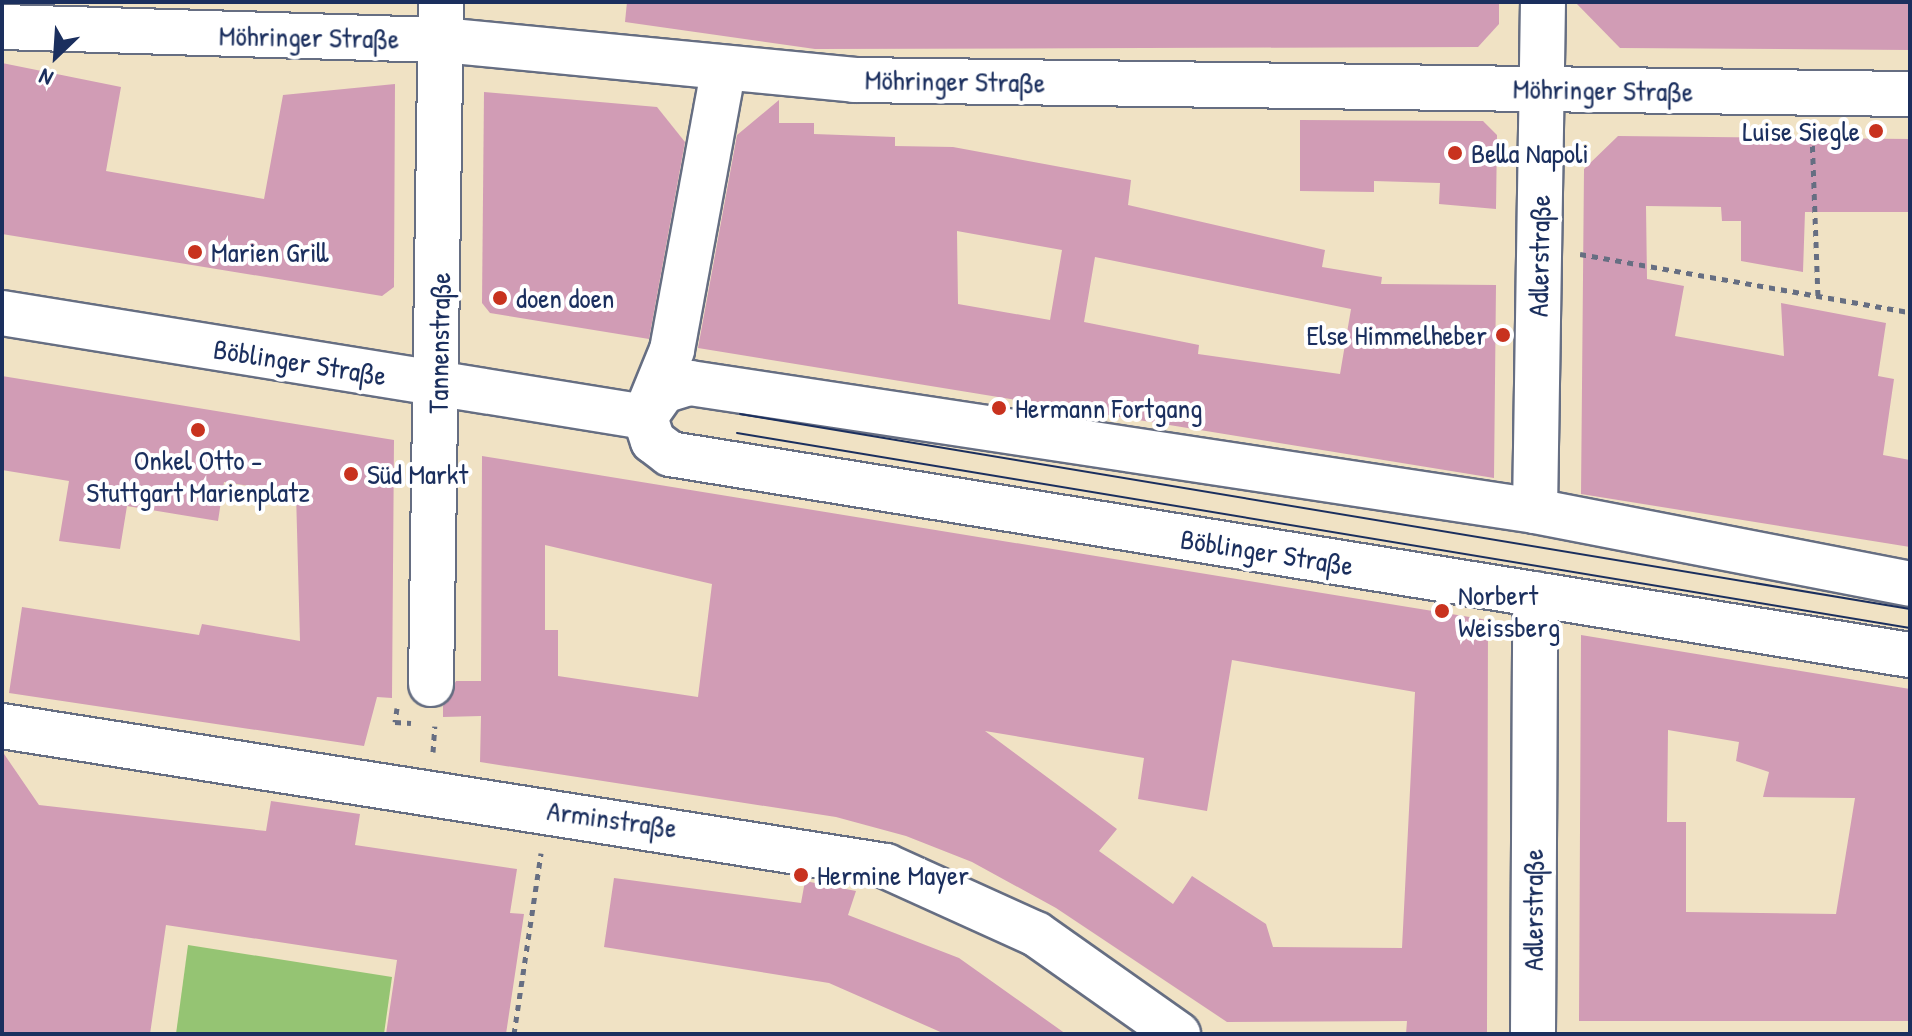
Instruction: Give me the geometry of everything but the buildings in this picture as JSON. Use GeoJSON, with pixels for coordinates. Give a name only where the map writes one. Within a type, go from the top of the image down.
{"type":"FeatureCollection","features":[{"type":"Feature","properties":{"kind":"street","name":"Adlerstraße"},"geometry":{"type":"LineString","coordinates":[[1535,511],[1543,2]]}},
{"type":"Feature","properties":{"kind":"street","name":"Möhringer Straße"},"geometry":{"type":"LineString","coordinates":[[2,27],[441,21],[723,71],[854,80],[1910,94]]}},
{"type":"Feature","properties":{"kind":"street","name":"Tannenstraße"},"geometry":{"type":"LineString","coordinates":[[431,684],[439,385],[441,21]]}},
{"type":"Feature","properties":{"kind":"street"},"geometry":{"type":"LineString","coordinates":[[645,417],[672,350],[723,71]]}},
{"type":"Feature","properties":{"kind":"street","name":"Böblinger Straße"},"geometry":{"type":"LineString","coordinates":[[2,313],[645,417],[653,441],[670,454],[1910,655]]}},
{"type":"Feature","properties":{"kind":"street"},"geometry":{"type":"LineString","coordinates":[[645,417],[663,391],[690,383],[1535,511],[1910,584]]}},
{"type":"Feature","properties":{"kind":"street","name":"Adlerstraße"},"geometry":{"type":"LineString","coordinates":[[1533,1034],[1535,594]]}},
{"type":"Feature","properties":{"kind":"street","name":"Arminstraße"},"geometry":{"type":"LineString","coordinates":[[2,726],[886,866],[1036,934],[1178,1034]]}},
{"type":"Feature","properties":{"kind":"path"},"geometry":{"type":"LineString","coordinates":[[1811,94],[1818,297]]}},
{"type":"Feature","properties":{"kind":"path"},"geometry":{"type":"LineString","coordinates":[[1538,246],[1910,312]]}},
{"type":"Feature","properties":{"kind":"path"},"geometry":{"type":"LineString","coordinates":[[514,1034],[539,868]]}},
{"type":"Feature","properties":{"kind":"green space"},"geometry":{"type":"Polygon","coordinates":[[[188,945],[392,977],[384,1034],[176,1034],[188,945]]]}},
{"type":"Feature","properties":{"kind":"tram line"},"geometry":{"type":"LineString","coordinates":[[740,414],[1910,609]]}},
{"type":"Feature","properties":{"kind":"tram line"},"geometry":{"type":"LineString","coordinates":[[737,433],[1910,628]]}},
{"type":"Feature","properties":{"kind":"place","name":"Luise Siegle"},"geometry":{"type":"Point","coordinates":[1876,131]}},
{"type":"Feature","properties":{"kind":"place","name":"Bella Napoli"},"geometry":{"type":"Point","coordinates":[1455,153]}},
{"type":"Feature","properties":{"kind":"place","name":"Marien Grill"},"geometry":{"type":"Point","coordinates":[195,252]}},
{"type":"Feature","properties":{"kind":"place","name":"doen doen"},"geometry":{"type":"Point","coordinates":[500,298]}},
{"type":"Feature","properties":{"kind":"place","name":"Else Himmelheber"},"geometry":{"type":"Point","coordinates":[1503,335]}},
{"type":"Feature","properties":{"kind":"place","name":"Hermann Fortgang"},"geometry":{"type":"Point","coordinates":[999,408]}},
{"type":"Feature","properties":{"kind":"place","name":"Onkel Otto - Stuttgart Marienplatz"},"geometry":{"type":"Point","coordinates":[198,430]}},
{"type":"Feature","properties":{"kind":"place","name":"Süd Markt"},"geometry":{"type":"Point","coordinates":[351,474]}},
{"type":"Feature","properties":{"kind":"place","name":"Norbert Weissberg"},"geometry":{"type":"Point","coordinates":[1442,611]}},
{"type":"Feature","properties":{"kind":"place","name":"Hermine Mayer"},"geometry":{"type":"Point","coordinates":[801,875]}}]}
